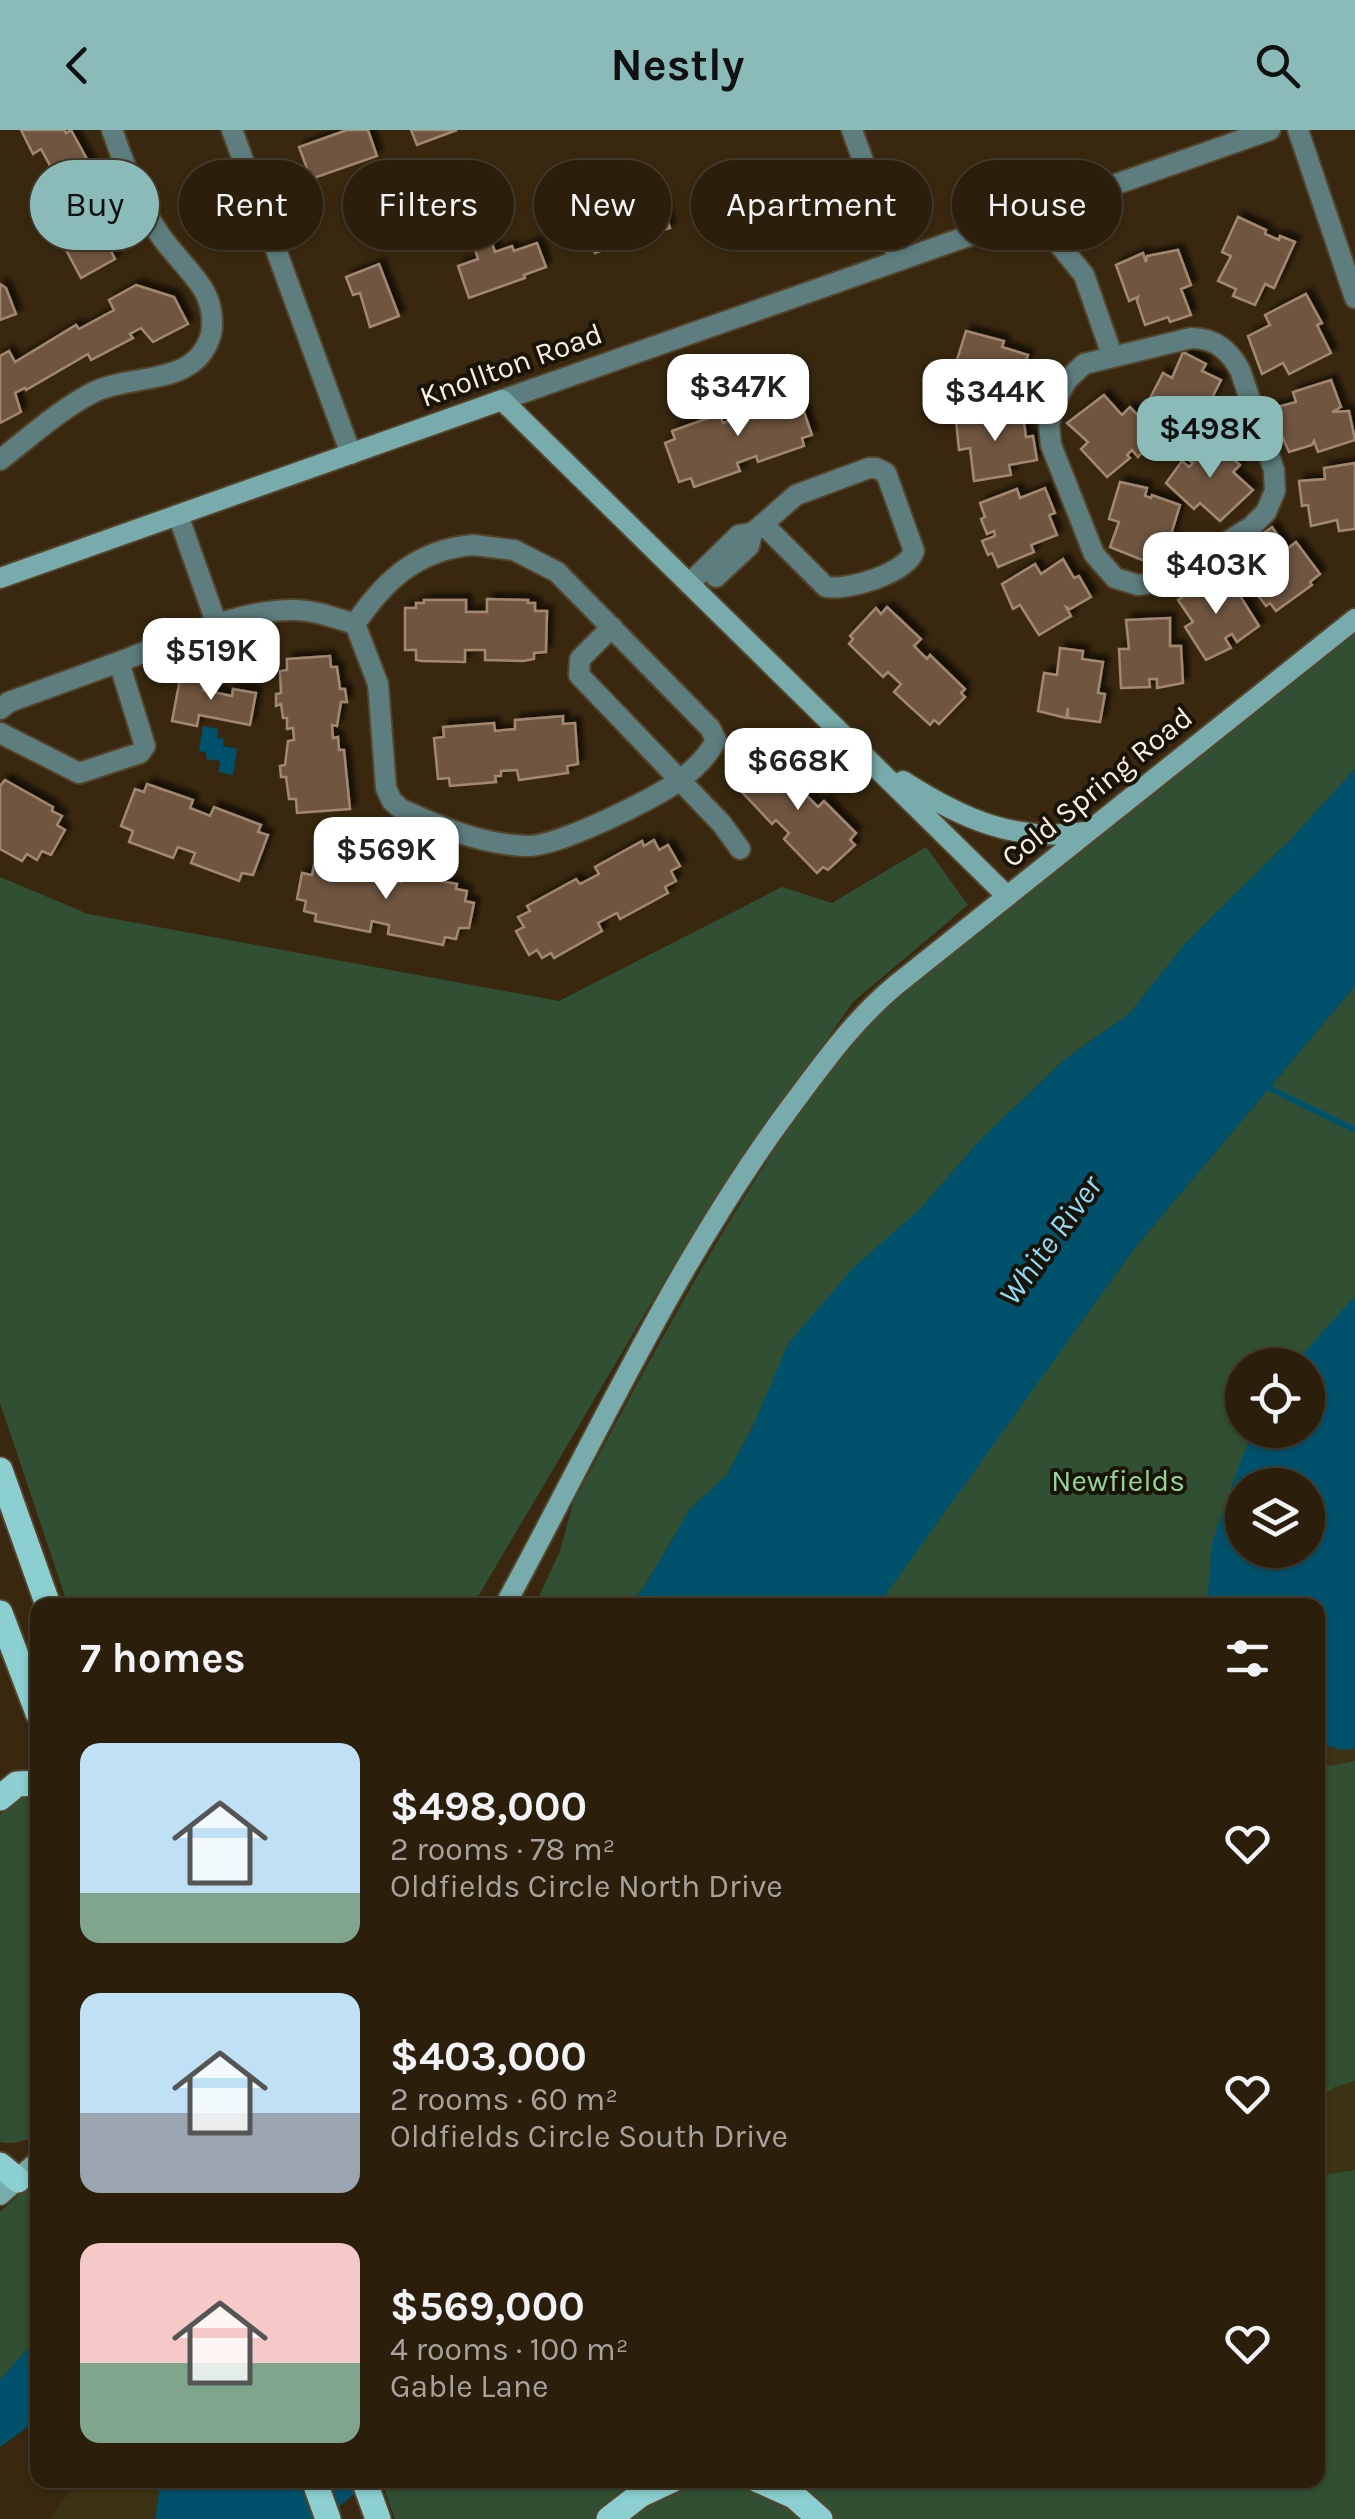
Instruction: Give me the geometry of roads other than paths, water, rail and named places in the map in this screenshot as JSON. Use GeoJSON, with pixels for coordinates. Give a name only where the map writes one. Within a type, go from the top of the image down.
{"type":"FeatureCollection","features":[{"type":"Feature","properties":{"kind":"main road"},"geometry":{"type":"LineString","coordinates":[[0,1470],[46,1598]]}},
{"type":"Feature","properties":{"kind":"main road"},"geometry":{"type":"LineString","coordinates":[[0,1613],[30,1692]]}},
{"type":"Feature","properties":{"kind":"main road"},"geometry":{"type":"LineString","coordinates":[[0,1798],[17,1784],[30,1783]]}},
{"type":"Feature","properties":{"kind":"main road"},"geometry":{"type":"LineString","coordinates":[[317,2488],[328,2519]]}},
{"type":"Feature","properties":{"kind":"main road"},"geometry":{"type":"LineString","coordinates":[[367,2488],[378,2519]]}},
{"type":"Feature","properties":{"kind":"main road"},"geometry":{"type":"LineString","coordinates":[[609,2519],[655,2488]]}},
{"type":"Feature","properties":{"kind":"main road"},"geometry":{"type":"LineString","coordinates":[[776,2488],[794,2496],[820,2519]]}},
{"type":"Feature","properties":{"kind":"street"},"geometry":{"type":"LineString","coordinates":[[0,460],[94,392],[129,380],[183,370],[196,359],[210,336],[212,318],[205,292],[156,230],[135,190],[112,130]]}},
{"type":"Feature","properties":{"kind":"street"},"geometry":{"type":"LineString","coordinates":[[232,130],[351,454]]}},
{"type":"Feature","properties":{"kind":"street"},"geometry":{"type":"LineString","coordinates":[[852,130],[898,258]]}},
{"type":"Feature","properties":{"kind":"street","name":"Knollton Road"},"geometry":{"type":"LineString","coordinates":[[1122,180],[1270,130]]}},
{"type":"Feature","properties":{"kind":"street"},"geometry":{"type":"LineString","coordinates":[[1298,130],[1355,298]]}},
{"type":"Feature","properties":{"kind":"street","name":"Knollton Road"},"geometry":{"type":"LineString","coordinates":[[0,578],[952,239]]}},
{"type":"Feature","properties":{"kind":"street"},"geometry":{"type":"LineString","coordinates":[[1064,250],[1084,275],[1112,354]]}},
{"type":"Feature","properties":{"kind":"street"},"geometry":{"type":"LineString","coordinates":[[1198,338],[1224,348],[1240,370],[1274,470],[1275,491],[1257,522],[1170,579],[1149,585],[1116,578],[1094,554],[1051,446],[1048,424],[1053,406],[1072,374],[1090,361],[1112,354],[1198,338]]}},
{"type":"Feature","properties":{"kind":"street","name":"Cold Spring Road"},"geometry":{"type":"LineString","coordinates":[[502,400],[1008,896],[1355,620]]}},
{"type":"Feature","properties":{"kind":"street"},"geometry":{"type":"LineString","coordinates":[[694,588],[739,534],[757,529],[783,504],[805,491],[876,468],[886,473],[914,550],[904,566],[850,587],[826,587],[757,529]]}},
{"type":"Feature","properties":{"kind":"street"},"geometry":{"type":"LineString","coordinates":[[178,515],[217,626]]}},
{"type":"Feature","properties":{"kind":"street"},"geometry":{"type":"LineString","coordinates":[[449,548],[508,548],[539,560],[567,580],[716,740],[680,781],[592,827],[535,846],[470,837],[392,801],[386,788],[378,684],[355,624],[380,589],[414,562],[449,548]]}},
{"type":"Feature","properties":{"kind":"street"},"geometry":{"type":"LineString","coordinates":[[0,709],[217,626],[290,610],[324,614],[355,624]]}},
{"type":"Feature","properties":{"kind":"street"},"geometry":{"type":"LineString","coordinates":[[612,627],[580,660],[579,675],[722,824],[740,849]]}},
{"type":"Feature","properties":{"kind":"street"},"geometry":{"type":"LineString","coordinates":[[0,733],[80,773],[140,754],[146,742],[119,662]]}},
{"type":"Feature","properties":{"kind":"street"},"geometry":{"type":"LineString","coordinates":[[867,759],[944,807],[990,825],[1053,837],[1090,831]]}},
{"type":"Feature","properties":{"kind":"street"},"geometry":{"type":"LineString","coordinates":[[509,1598],[697,1248],[754,1157],[864,1013],[1008,896]]}},
{"type":"Feature","properties":{"kind":"street"},"geometry":{"type":"LineString","coordinates":[[6,2180],[30,2166]]}},
{"type":"Feature","properties":{"kind":"water"},"geometry":{"type":"Polygon","coordinates":[[[203,726],[218,729],[217,738],[224,739],[223,746],[237,749],[233,775],[219,772],[220,761],[206,759],[206,752],[199,751],[203,726]]]}},
{"type":"Feature","properties":{"kind":"water","name":"White River"},"geometry":{"type":"Polygon","coordinates":[[[1355,769],[1355,986],[1134,1249],[883,1598],[635,1598],[690,1509],[727,1475],[788,1344],[853,1268],[920,1209],[982,1138],[1064,1060],[1130,1013],[1185,944],[1355,769]]]}},
{"type":"Feature","properties":{"kind":"water"},"geometry":{"type":"Polygon","coordinates":[[[1355,1296],[1355,1748],[1325,1744],[1325,1598],[1208,1598],[1212,1542],[1225,1505],[1225,1568],[1325,1568],[1325,1468],[1238,1468],[1247,1448],[1325,1448],[1325,1348],[1308,1348],[1355,1296]]]}},
{"type":"Feature","properties":{"kind":"water"},"geometry":{"type":"Polygon","coordinates":[[[30,2346],[30,2425],[0,2447],[0,2380],[30,2346]]]}},
{"type":"Feature","properties":{"kind":"water"},"geometry":{"type":"Polygon","coordinates":[[[160,2488],[362,2488],[323,2519],[155,2519],[160,2488]]]}},
{"type":"Feature","properties":{"kind":"waterway"},"geometry":{"type":"LineString","coordinates":[[1269,1088],[1355,1130]]}},
{"type":"Feature","properties":{"kind":"park label","name":"Newfields"},"geometry":{"type":"Point","coordinates":[1118,1481]}}]}
